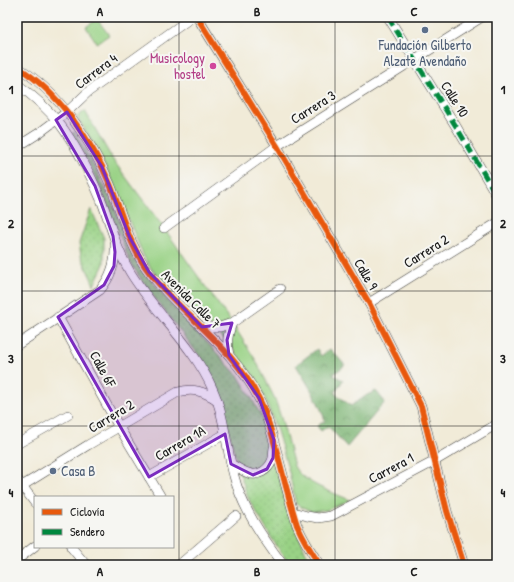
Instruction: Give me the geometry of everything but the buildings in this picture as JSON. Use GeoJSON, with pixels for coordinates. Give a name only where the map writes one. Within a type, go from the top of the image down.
{"type":"FeatureCollection","features":[{"type":"Feature","properties":{"kind":"street","name":"Carrera 4"},"geometry":{"type":"LineString","coordinates":[[17,147],[40,133],[67,112],[88,92],[192,17]]}},
{"type":"Feature","properties":{"kind":"street","name":"Calle 9"},"geometry":{"type":"LineString","coordinates":[[196,17],[277,146],[369,303],[421,406],[447,512],[464,565]]}},
{"type":"Feature","properties":{"kind":"street","name":"Calle 10"},"geometry":{"type":"LineString","coordinates":[[388,17],[457,128],[497,196]]}},
{"type":"Feature","properties":{"kind":"street","name":"Carrera 3"},"geometry":{"type":"LineString","coordinates":[[164,228],[277,146],[482,17]]}},
{"type":"Feature","properties":{"kind":"street","name":"Avenida Calle 7"},"geometry":{"type":"LineString","coordinates":[[17,67],[41,84],[67,112],[77,126],[102,167],[130,238],[144,266],[153,278],[229,355],[259,398],[274,440],[293,512],[303,538],[320,565]]}},
{"type":"Feature","properties":{"kind":"street","name":"Avenida Calle 7"},"geometry":{"type":"LineString","coordinates":[[17,84],[32,96],[56,120],[70,140],[102,203],[113,236],[134,278],[195,358],[209,382],[217,400],[236,483],[246,507],[264,538],[283,565]]}},
{"type":"Feature","properties":{"kind":"street","name":"Carrera 2"},"geometry":{"type":"LineString","coordinates":[[369,303],[497,223]]}},
{"type":"Feature","properties":{"kind":"street"},"geometry":{"type":"LineString","coordinates":[[17,345],[100,290],[111,273],[115,259],[113,236]]}},
{"type":"Feature","properties":{"kind":"street"},"geometry":{"type":"LineString","coordinates":[[202,327],[220,327],[232,323],[280,289]]}},
{"type":"Feature","properties":{"kind":"street","name":"Calle 6F"},"geometry":{"type":"LineString","coordinates":[[58,317],[160,496]]}},
{"type":"Feature","properties":{"kind":"street"},"geometry":{"type":"LineString","coordinates":[[229,355],[227,340],[232,323]]}},
{"type":"Feature","properties":{"kind":"street","name":"Carrera 2"},"geometry":{"type":"LineString","coordinates":[[19,482],[88,445],[184,390],[201,391],[217,400]]}},
{"type":"Feature","properties":{"kind":"street"},"geometry":{"type":"LineString","coordinates":[[17,444],[68,415]]}},
{"type":"Feature","properties":{"kind":"street","name":"Carrera 1"},"geometry":{"type":"LineString","coordinates":[[293,512],[318,518],[331,516],[435,461],[497,424]]}},
{"type":"Feature","properties":{"kind":"street","name":"Carrera 1A"},"geometry":{"type":"LineString","coordinates":[[149,477],[225,434]]}},
{"type":"Feature","properties":{"kind":"street"},"geometry":{"type":"LineString","coordinates":[[231,464],[253,475],[262,472],[267,469],[272,462],[274,440]]}},
{"type":"Feature","properties":{"kind":"street"},"geometry":{"type":"LineString","coordinates":[[19,482],[34,502]]}},
{"type":"Feature","properties":{"kind":"street"},"geometry":{"type":"LineString","coordinates":[[179,565],[236,516]]}},
{"type":"Feature","properties":{"kind":"street"},"geometry":{"type":"LineString","coordinates":[[17,560],[34,547]]}},
{"type":"Feature","properties":{"kind":"street"},"geometry":{"type":"LineString","coordinates":[[71,548],[86,565]]}},
{"type":"Feature","properties":{"kind":"highlighted area"},"geometry":{"type":"Polygon","coordinates":[[[67,112],[102,167],[130,238],[149,272],[202,327],[232,323],[227,340],[229,355],[259,398],[274,440],[273,458],[267,469],[253,475],[231,464],[225,434],[149,477],[58,317],[104,285],[114,266],[115,252],[113,236],[95,186],[56,120],[67,112]]]}},
{"type":"Feature","properties":{"kind":"green space"},"geometry":{"type":"Polygon","coordinates":[[[97,19],[109,35],[97,43],[86,27],[97,19]]]}},
{"type":"Feature","properties":{"kind":"green space"},"geometry":{"type":"Polygon","coordinates":[[[85,111],[113,160],[232,323],[255,359],[275,399],[294,466],[298,472],[311,482],[350,500],[327,510],[312,512],[296,504],[289,472],[277,431],[265,398],[252,375],[235,352],[205,320],[153,271],[144,257],[109,174],[92,141],[77,117],[85,111]]]}},
{"type":"Feature","properties":{"kind":"green space"},"geometry":{"type":"Polygon","coordinates":[[[75,132],[112,202],[123,231],[149,277],[169,302],[239,377],[251,397],[261,416],[288,510],[306,553],[316,565],[290,565],[274,542],[248,498],[239,471],[216,386],[201,358],[147,288],[130,262],[107,203],[89,164],[72,133],[75,132]]]}},
{"type":"Feature","properties":{"kind":"green space"},"geometry":{"type":"Polygon","coordinates":[[[91,209],[104,238],[104,264],[94,285],[81,256],[79,243],[91,209]]]}},
{"type":"Feature","properties":{"kind":"green space"},"geometry":{"type":"Polygon","coordinates":[[[317,349],[321,356],[330,349],[345,365],[333,375],[343,380],[335,393],[351,406],[367,395],[376,391],[385,402],[347,447],[328,426],[321,431],[317,426],[325,421],[323,414],[296,365],[317,349]]]}},
{"type":"Feature","properties":{"kind":"marked path"},"geometry":{"type":"LineString","coordinates":[[388,17],[457,128],[497,196]]}},
{"type":"Feature","properties":{"kind":"cycle path"},"geometry":{"type":"LineString","coordinates":[[197,17],[277,146],[369,303],[421,406],[447,511],[464,565]]}},
{"type":"Feature","properties":{"kind":"cycle path"},"geometry":{"type":"LineString","coordinates":[[17,67],[32,77],[59,103],[72,118],[94,151],[110,184],[126,229],[136,251],[149,272],[168,294],[223,348],[251,384],[264,409],[297,525],[307,545],[320,565]]}},
{"type":"Feature","properties":{"kind":"place","name":"Fundación Gilberto Alzate Avendaño"},"geometry":{"type":"Point","coordinates":[425,30]}},
{"type":"Feature","properties":{"kind":"place","name":"Musicology hostel"},"geometry":{"type":"Point","coordinates":[213,66]}},
{"type":"Feature","properties":{"kind":"place","name":"Casa B"},"geometry":{"type":"Point","coordinates":[53,471]}}]}
